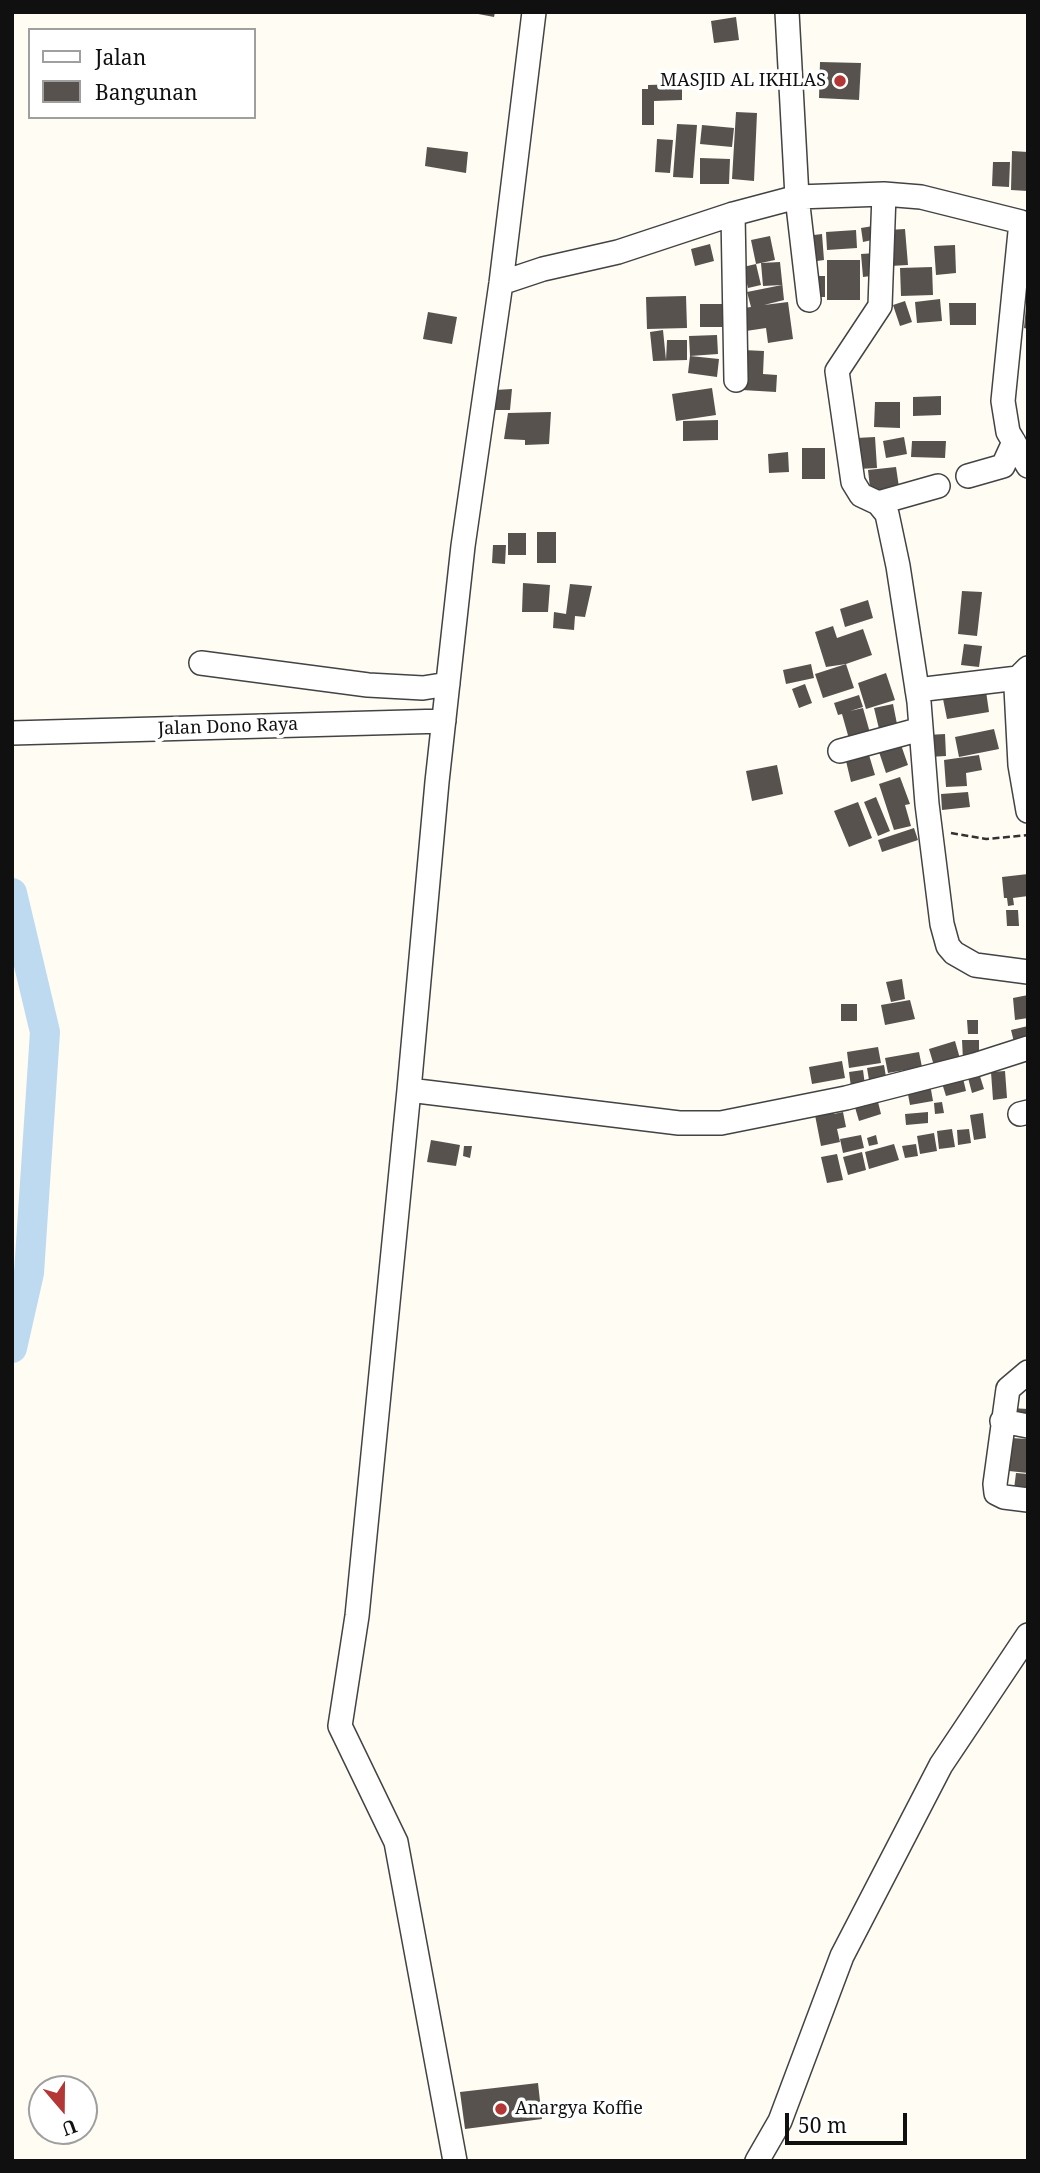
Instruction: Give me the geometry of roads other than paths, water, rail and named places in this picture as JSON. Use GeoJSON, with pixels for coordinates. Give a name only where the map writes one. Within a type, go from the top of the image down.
{"type":"FeatureCollection","features":[{"type":"Feature","properties":{"kind":"street"},"geometry":{"type":"LineString","coordinates":[[455,2161],[396,1842],[340,1726],[357,1616],[463,546],[501,283],[534,12]]}},
{"type":"Feature","properties":{"kind":"street"},"geometry":{"type":"LineString","coordinates":[[787,12],[797,197],[809,300]]}},
{"type":"Feature","properties":{"kind":"street"},"geometry":{"type":"LineString","coordinates":[[501,283],[543,269],[618,252],[733,214],[797,197],[884,194],[921,197],[1025,222],[1003,401],[1008,432],[1028,466]]}},
{"type":"Feature","properties":{"kind":"street"},"geometry":{"type":"LineString","coordinates":[[884,194],[880,306],[837,371],[853,482],[861,495],[878,503],[887,514],[898,566],[917,690],[942,925],[948,946],[954,953],[975,965],[1028,972]]}},
{"type":"Feature","properties":{"kind":"street"},"geometry":{"type":"LineString","coordinates":[[733,214],[736,380]]}},
{"type":"Feature","properties":{"kind":"street"},"geometry":{"type":"LineString","coordinates":[[968,476],[1003,466],[1014,442]]}},
{"type":"Feature","properties":{"kind":"street"},"geometry":{"type":"LineString","coordinates":[[878,503],[937,486]]}},
{"type":"Feature","properties":{"kind":"street"},"geometry":{"type":"LineString","coordinates":[[201,663],[368,685],[423,688],[448,684]]}},
{"type":"Feature","properties":{"kind":"street"},"geometry":{"type":"LineString","coordinates":[[917,690],[1023,673]]}},
{"type":"Feature","properties":{"kind":"street"},"geometry":{"type":"LineString","coordinates":[[1023,673],[1016,688],[1020,765],[1028,811]]}},
{"type":"Feature","properties":{"kind":"street","name":"Jalan Dono Raya"},"geometry":{"type":"LineString","coordinates":[[12,733],[444,721]]}},
{"type":"Feature","properties":{"kind":"street"},"geometry":{"type":"LineString","coordinates":[[840,751],[921,729]]}},
{"type":"Feature","properties":{"kind":"street"},"geometry":{"type":"LineString","coordinates":[[409,1090],[679,1123],[721,1123],[846,1098],[975,1065],[1028,1048]]}},
{"type":"Feature","properties":{"kind":"street"},"geometry":{"type":"LineString","coordinates":[[1028,1372],[1007,1389],[995,1484],[996,1493],[1003,1497],[1028,1500]]}},
{"type":"Feature","properties":{"kind":"street"},"geometry":{"type":"LineString","coordinates":[[1002,1421],[1028,1426]]}},
{"type":"Feature","properties":{"kind":"street"},"geometry":{"type":"LineString","coordinates":[[757,2161],[780,2121],[842,1956],[941,1765],[1028,1635]]}},
{"type":"Feature","properties":{"kind":"waterway"},"geometry":{"type":"LineString","coordinates":[[12,893],[45,1032],[29,1273],[12,1348]]}},
{"type":"Feature","properties":{"kind":"place","name":"MASJID AL IKHLAS"},"geometry":{"type":"Point","coordinates":[840,81]}},
{"type":"Feature","properties":{"kind":"place","name":"Anargya Koffie"},"geometry":{"type":"Point","coordinates":[501,2109]}}]}
